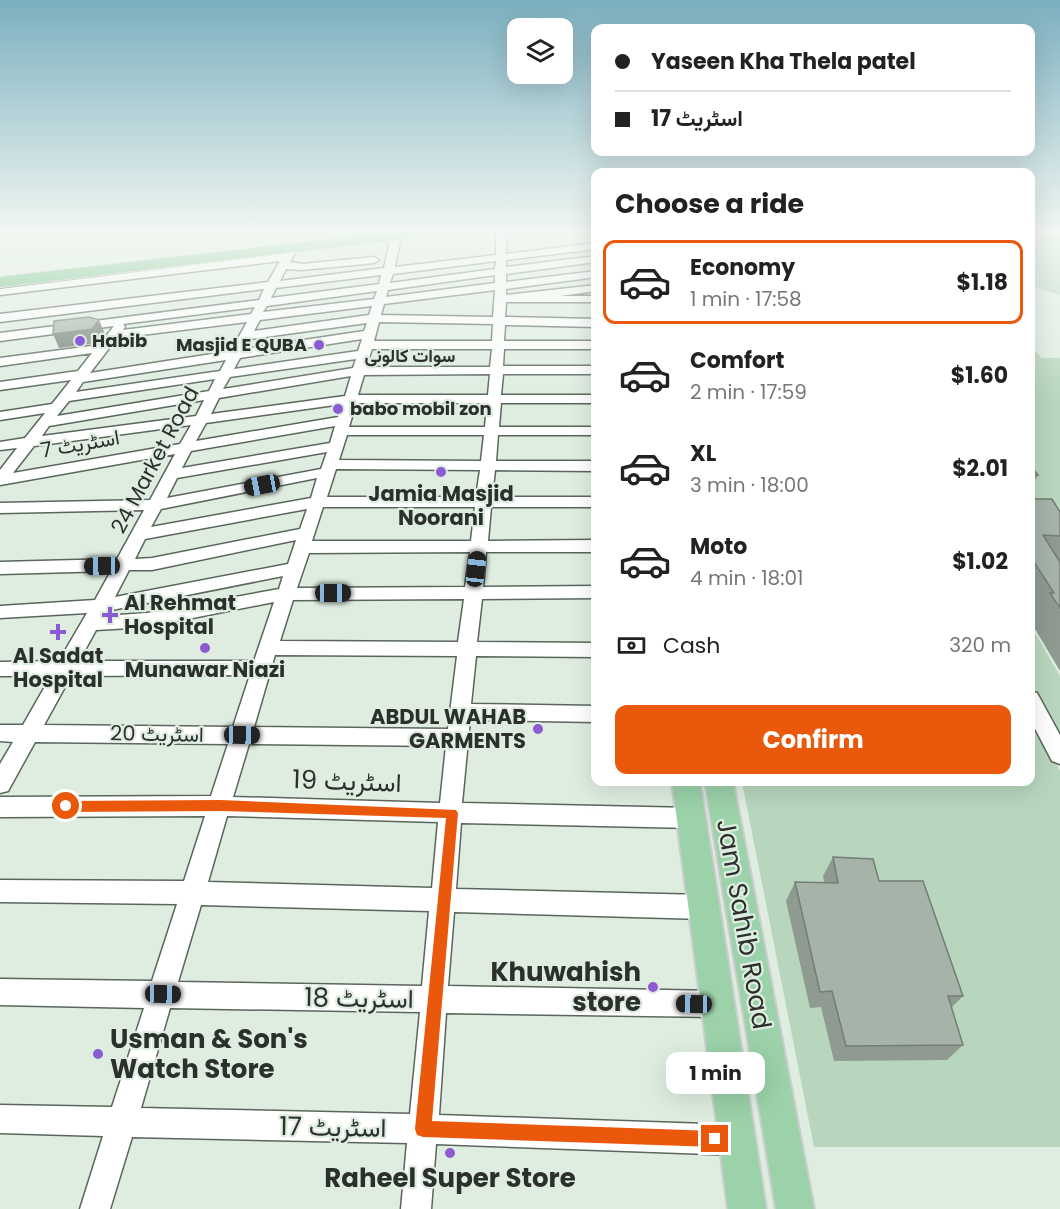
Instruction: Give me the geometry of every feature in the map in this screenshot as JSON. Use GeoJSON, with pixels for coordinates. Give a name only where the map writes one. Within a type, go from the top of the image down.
{"type":"FeatureCollection","features":[{"type":"Feature","properties":{"kind":"main road","name":"Jam Sahib Road"},"geometry":{"type":"LineString","coordinates":[[687,786],[747,1209]]}},
{"type":"Feature","properties":{"kind":"main road","name":"Jam Sahib Road"},"geometry":{"type":"LineString","coordinates":[[720,786],[795,1209]]}},
{"type":"Feature","properties":{"kind":"street"},"geometry":{"type":"LineString","coordinates":[[0,292],[31,287]]}},
{"type":"Feature","properties":{"kind":"street"},"geometry":{"type":"LineString","coordinates":[[0,480],[151,287]]}},
{"type":"Feature","properties":{"kind":"street"},"geometry":{"type":"LineString","coordinates":[[0,318],[253,287]]}},
{"type":"Feature","properties":{"kind":"street","name":"24 Market Road"},"geometry":{"type":"LineString","coordinates":[[0,784],[139,535],[272,287]]}},
{"type":"Feature","properties":{"kind":"street"},"geometry":{"type":"LineString","coordinates":[[283,287],[378,310],[498,345],[591,345]]}},
{"type":"Feature","properties":{"kind":"street"},"geometry":{"type":"LineString","coordinates":[[338,287],[496,371],[591,370]]}},
{"type":"Feature","properties":{"kind":"street"},"geometry":{"type":"LineString","coordinates":[[95,1209],[265,658],[335,446],[384,287]]}},
{"type":"Feature","properties":{"kind":"street"},"geometry":{"type":"LineString","coordinates":[[0,416],[62,402],[224,374],[435,287]]}},
{"type":"Feature","properties":{"kind":"street"},"geometry":{"type":"LineString","coordinates":[[0,386],[235,355],[378,310],[435,287]]}},
{"type":"Feature","properties":{"kind":"street"},"geometry":{"type":"LineString","coordinates":[[416,1209],[467,649],[495,399],[500,287]]}},
{"type":"Feature","properties":{"kind":"street"},"geometry":{"type":"LineString","coordinates":[[566,287],[591,297]]}},
{"type":"Feature","properties":{"kind":"street"},"geometry":{"type":"LineString","coordinates":[[0,337],[264,302],[500,322],[591,323]]}},
{"type":"Feature","properties":{"kind":"street"},"geometry":{"type":"LineString","coordinates":[[113,335],[255,317],[378,310]]}},
{"type":"Feature","properties":{"kind":"street"},"geometry":{"type":"LineString","coordinates":[[245,336],[378,310]]}},
{"type":"Feature","properties":{"kind":"street"},"geometry":{"type":"LineString","coordinates":[[47,422],[213,395],[378,310]]}},
{"type":"Feature","properties":{"kind":"street"},"geometry":{"type":"LineString","coordinates":[[0,362],[104,348]]}},
{"type":"Feature","properties":{"kind":"street"},"geometry":{"type":"LineString","coordinates":[[0,446],[350,399],[591,399]]}},
{"type":"Feature","properties":{"kind":"street"},"geometry":{"type":"LineString","coordinates":[[171,474],[335,446],[492,431],[591,431]]}},
{"type":"Feature","properties":{"kind":"street"},"geometry":{"type":"LineString","coordinates":[[0,508],[154,506],[335,446],[488,465],[591,466]]}},
{"type":"Feature","properties":{"kind":"street","name":"اسٹریٹ 7"},"geometry":{"type":"LineString","coordinates":[[0,480],[185,447],[335,446]]}},
{"type":"Feature","properties":{"kind":"street"},"geometry":{"type":"LineString","coordinates":[[139,535],[317,502],[591,502]]}},
{"type":"Feature","properties":{"kind":"street"},"geometry":{"type":"LineString","coordinates":[[0,568],[152,564],[304,540],[479,546],[591,546]]}},
{"type":"Feature","properties":{"kind":"street"},"geometry":{"type":"LineString","coordinates":[[0,612],[100,606],[295,568]]}},
{"type":"Feature","properties":{"kind":"street"},"geometry":{"type":"LineString","coordinates":[[90,624],[147,620],[286,594],[591,592]]}},
{"type":"Feature","properties":{"kind":"street"},"geometry":{"type":"LineString","coordinates":[[0,669],[467,649],[591,650]]}},
{"type":"Feature","properties":{"kind":"street"},"geometry":{"type":"LineString","coordinates":[[1035,708],[1060,755]]}},
{"type":"Feature","properties":{"kind":"street"},"geometry":{"type":"LineString","coordinates":[[461,712],[591,714]]}},
{"type":"Feature","properties":{"kind":"street","name":"اسٹریٹ 20"},"geometry":{"type":"LineString","coordinates":[[0,733],[459,738]]}},
{"type":"Feature","properties":{"kind":"street","name":"اسٹریٹ 19"},"geometry":{"type":"LineString","coordinates":[[0,807],[220,806],[692,818]]}},
{"type":"Feature","properties":{"kind":"street"},"geometry":{"type":"LineString","coordinates":[[0,891],[194,893],[704,907]]}},
{"type":"Feature","properties":{"kind":"street","name":"اسٹریٹ 18"},"geometry":{"type":"LineString","coordinates":[[0,992],[718,1004]]}},
{"type":"Feature","properties":{"kind":"street","name":"اسٹریٹ 17"},"geometry":{"type":"LineString","coordinates":[[0,1119],[423,1129],[737,1140]]}},
{"type":"Feature","properties":{"kind":"green space"},"geometry":{"type":"Polygon","coordinates":[[[1036,287],[1060,287],[1060,295],[1036,287]]]}},
{"type":"Feature","properties":{"kind":"green space"},"geometry":{"type":"Polygon","coordinates":[[[1035,351],[1041,358],[1060,358],[1060,557],[1035,518],[1035,351]]]}},
{"type":"Feature","properties":{"kind":"green space"},"geometry":{"type":"Polygon","coordinates":[[[1035,633],[1060,676],[1060,737],[1035,689],[1035,633]]]}},
{"type":"Feature","properties":{"kind":"green space"},"geometry":{"type":"Polygon","coordinates":[[[1035,721],[1060,771],[1060,1147],[814,1147],[743,786],[1035,786],[1035,721]]]}},
{"type":"Feature","properties":{"kind":"building"},"geometry":{"type":"Polygon","coordinates":[[[89,317],[99,320],[92,329],[53,334],[54,321],[89,317]]]}},
{"type":"Feature","properties":{"kind":"building"},"geometry":{"type":"Polygon","coordinates":[[[1035,499],[1052,499],[1060,512],[1060,536],[1043,535],[1060,562],[1060,608],[1050,593],[1054,593],[1035,564],[1035,499]]]}},
{"type":"Feature","properties":{"kind":"building"},"geometry":{"type":"Polygon","coordinates":[[[833,857],[873,859],[879,881],[923,881],[963,996],[948,996],[963,1045],[846,1046],[832,991],[820,992],[795,882],[838,883],[833,857]]]}},
{"type":"Feature","properties":{"kind":"place","name":"Habib"},"geometry":{"type":"Point","coordinates":[80,341]}},
{"type":"Feature","properties":{"kind":"place","name":"Masjid E QUBA"},"geometry":{"type":"Point","coordinates":[319,345]}},
{"type":"Feature","properties":{"kind":"place","name":"babo mobil zon"},"geometry":{"type":"Point","coordinates":[338,409]}},
{"type":"Feature","properties":{"kind":"place","name":"Jamia Masjid Noorani"},"geometry":{"type":"Point","coordinates":[441,472]}},
{"type":"Feature","properties":{"kind":"place","name":"Al Rehmat Hospital"},"geometry":{"type":"Point","coordinates":[110,615]}},
{"type":"Feature","properties":{"kind":"place","name":"Al Sadat Hospital"},"geometry":{"type":"Point","coordinates":[58,632]}},
{"type":"Feature","properties":{"kind":"place","name":"Munawar Niazi"},"geometry":{"type":"Point","coordinates":[205,648]}},
{"type":"Feature","properties":{"kind":"place","name":"ABDUL WAHAB GARMENTS"},"geometry":{"type":"Point","coordinates":[538,729]}},
{"type":"Feature","properties":{"kind":"place","name":"Khuwahish store"},"geometry":{"type":"Point","coordinates":[653,987]}},
{"type":"Feature","properties":{"kind":"place","name":"Usman & Son's Watch Store"},"geometry":{"type":"Point","coordinates":[98,1054]}},
{"type":"Feature","properties":{"kind":"place","name":"Raheel Super Store"},"geometry":{"type":"Point","coordinates":[450,1153]}},
{"type":"Feature","properties":{"kind":"district","name":"سوات کالونی"},"geometry":{"type":"Point","coordinates":[410,356]}},
{"type":"Feature","properties":{"kind":"route"},"geometry":{"type":"LineString","coordinates":[[66,806],[220,806],[452,813],[423,1129],[715,1139]]}}]}
